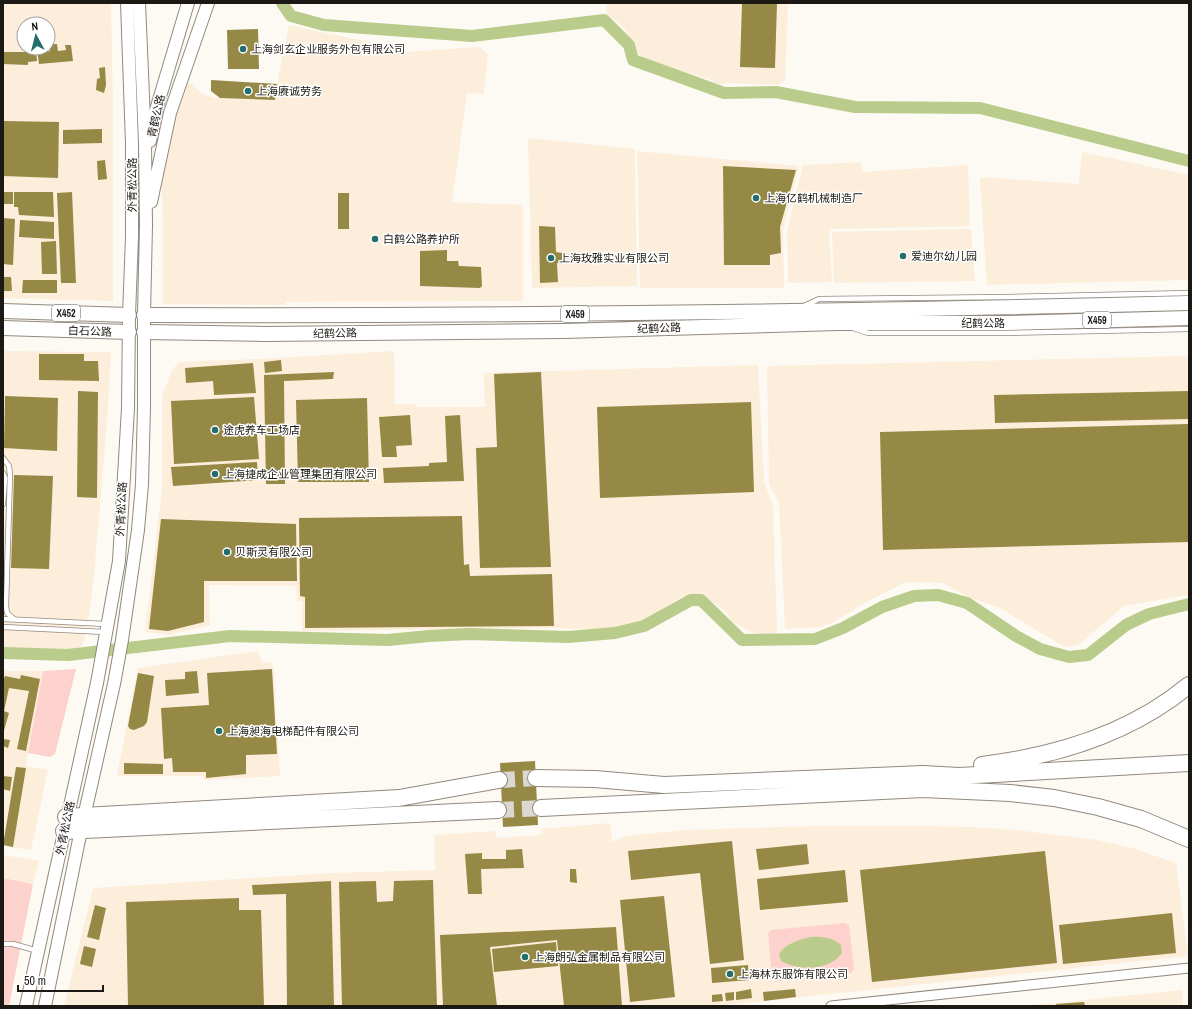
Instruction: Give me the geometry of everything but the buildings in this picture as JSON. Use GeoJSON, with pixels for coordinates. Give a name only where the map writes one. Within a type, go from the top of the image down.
{"type":"FeatureCollection","features":[{"type":"Feature","properties":{"kind":"highway"},"geometry":{"type":"LineString","coordinates":[[923,782],[1072,746],[1110,733],[1144,715],[1189,685]]}},
{"type":"Feature","properties":{"kind":"highway"},"geometry":{"type":"LineString","coordinates":[[1130,771],[1189,763]]}},
{"type":"Feature","properties":{"kind":"highway"},"geometry":{"type":"LineString","coordinates":[[540,808],[923,782],[959,776],[1130,771],[1189,772]]}},
{"type":"Feature","properties":{"kind":"highway"},"geometry":{"type":"LineString","coordinates":[[536,778],[595,779],[664,785],[923,782],[1054,798],[1098,807],[1141,819],[1189,839]]}},
{"type":"Feature","properties":{"kind":"highway"},"geometry":{"type":"LineString","coordinates":[[65,824],[399,798],[499,780]]}},
{"type":"Feature","properties":{"kind":"highway"},"geometry":{"type":"LineString","coordinates":[[83,823],[498,810]]}},
{"type":"Feature","properties":{"kind":"main road","name":"外青松公路"},"geometry":{"type":"LineString","coordinates":[[26,1006],[97,683],[107,632],[118,561],[128,408],[132,231],[132,144],[127,3]]}},
{"type":"Feature","properties":{"kind":"main road","name":"外青松公路"},"geometry":{"type":"LineString","coordinates":[[45,1006],[114,684],[138,530],[142,484],[146,225],[140,3]]}},
{"type":"Feature","properties":{"kind":"main road","name":"青鹤公路"},"geometry":{"type":"LineString","coordinates":[[132,231],[156,110],[188,3]]}},
{"type":"Feature","properties":{"kind":"main road","name":"青鹤公路"},"geometry":{"type":"LineString","coordinates":[[146,225],[170,113],[208,3]]}},
{"type":"Feature","properties":{"kind":"main road","name":"纪鹤公路"},"geometry":{"type":"LineString","coordinates":[[129,315],[557,315],[795,310],[1006,302],[1189,303]]}},
{"type":"Feature","properties":{"kind":"main road","name":"白石公路"},"geometry":{"type":"LineString","coordinates":[[3,311],[129,315]]}},
{"type":"Feature","properties":{"kind":"main road","name":"纪鹤公路"},"geometry":{"type":"LineString","coordinates":[[129,332],[264,334],[549,331],[838,323],[1006,328],[1189,318]]}},
{"type":"Feature","properties":{"kind":"main road","name":"白石公路"},"geometry":{"type":"LineString","coordinates":[[3,328],[129,332]]}},
{"type":"Feature","properties":{"kind":"street"},"geometry":{"type":"LineString","coordinates":[[832,1006],[1189,968]]}},
{"type":"Feature","properties":{"kind":"lane"},"geometry":{"type":"LineString","coordinates":[[1006,302],[1189,293]]}},
{"type":"Feature","properties":{"kind":"lane"},"geometry":{"type":"LineString","coordinates":[[1006,328],[1189,329]]}},
{"type":"Feature","properties":{"kind":"lane"},"geometry":{"type":"LineString","coordinates":[[3,458],[9,466],[10,475],[6,606],[7,613],[14,619]]}},
{"type":"Feature","properties":{"kind":"lane"},"geometry":{"type":"LineString","coordinates":[[3,474],[5,478],[3,504]]}},
{"type":"Feature","properties":{"kind":"lane"},"geometry":{"type":"LineString","coordinates":[[3,619],[14,619],[107,632]]}},
{"type":"Feature","properties":{"kind":"lane"},"geometry":{"type":"LineString","coordinates":[[3,623],[12,628]]}},
{"type":"Feature","properties":{"kind":"lane"},"geometry":{"type":"LineString","coordinates":[[3,627],[107,632]]}},
{"type":"Feature","properties":{"kind":"lane"},"geometry":{"type":"LineString","coordinates":[[3,944],[13,944],[38,951]]}},
{"type":"Feature","properties":{"kind":"shaded area"},"geometry":{"type":"Polygon","coordinates":[[[3,3],[111,3],[113,107],[113,301],[3,298],[3,3]]]}},
{"type":"Feature","properties":{"kind":"shaded area"},"geometry":{"type":"Polygon","coordinates":[[[607,3],[788,3],[785,80],[778,85],[721,84],[647,60],[632,46],[631,39],[624,28],[611,17],[606,16],[607,3]]]}},
{"type":"Feature","properties":{"kind":"shaded area"},"geometry":{"type":"Polygon","coordinates":[[[289,25],[369,42],[404,52],[479,47],[488,54],[484,94],[467,93],[452,202],[523,205],[523,301],[286,302],[286,305],[163,304],[163,215],[161,174],[174,119],[186,82],[192,84],[204,95],[216,98],[275,100],[289,25]]]}},
{"type":"Feature","properties":{"kind":"shaded area"},"geometry":{"type":"Polygon","coordinates":[[[528,138],[635,149],[637,286],[532,288],[528,138]]]}},
{"type":"Feature","properties":{"kind":"shaded area"},"geometry":{"type":"Polygon","coordinates":[[[637,151],[799,166],[783,229],[784,288],[640,288],[637,151]]]}},
{"type":"Feature","properties":{"kind":"shaded area"},"geometry":{"type":"Polygon","coordinates":[[[1082,152],[1189,175],[1189,280],[987,285],[980,177],[1079,184],[1082,152]]]}},
{"type":"Feature","properties":{"kind":"shaded area"},"geometry":{"type":"Polygon","coordinates":[[[861,162],[862,172],[968,165],[970,226],[829,229],[832,282],[788,283],[787,231],[803,165],[861,162]]]}},
{"type":"Feature","properties":{"kind":"shaded area","name":"爱迪尔幼儿园"},"geometry":{"type":"Polygon","coordinates":[[[971,229],[975,281],[834,283],[832,232],[971,229]]]}},
{"type":"Feature","properties":{"kind":"shaded area"},"geometry":{"type":"Polygon","coordinates":[[[3,351],[111,352],[107,422],[94,575],[89,616],[83,645],[75,650],[67,651],[3,648],[3,351]]]}},
{"type":"Feature","properties":{"kind":"shaded area"},"geometry":{"type":"Polygon","coordinates":[[[394,351],[395,404],[416,404],[417,407],[485,407],[484,373],[758,365],[764,482],[773,505],[777,630],[774,636],[757,635],[732,622],[727,613],[705,596],[682,597],[663,608],[646,621],[614,630],[557,628],[302,631],[302,601],[297,601],[296,586],[209,585],[210,625],[169,635],[145,632],[162,489],[162,396],[172,370],[179,362],[394,351]]]}},
{"type":"Feature","properties":{"kind":"shaded area"},"geometry":{"type":"Polygon","coordinates":[[[1189,356],[1189,595],[1124,606],[1078,645],[1064,647],[1000,608],[970,598],[943,583],[906,582],[870,600],[832,623],[819,627],[785,629],[779,503],[769,484],[767,366],[1189,356]]]}},
{"type":"Feature","properties":{"kind":"shaded area"},"geometry":{"type":"Polygon","coordinates":[[[258,651],[262,663],[273,662],[280,776],[204,780],[203,776],[117,776],[138,668],[258,651]]]}},
{"type":"Feature","properties":{"kind":"shaded area"},"geometry":{"type":"Polygon","coordinates":[[[76,669],[55,754],[50,757],[28,753],[43,671],[76,669]]]}},
{"type":"Feature","properties":{"kind":"shaded area"},"geometry":{"type":"Polygon","coordinates":[[[3,671],[43,671],[26,766],[48,770],[31,850],[3,846],[3,671]]]}},
{"type":"Feature","properties":{"kind":"shaded area"},"geometry":{"type":"Polygon","coordinates":[[[610,823],[612,842],[625,836],[684,830],[814,826],[932,826],[1015,830],[1097,840],[1132,848],[1176,863],[1188,956],[717,1006],[64,1006],[93,888],[333,873],[435,870],[434,835],[495,831],[496,838],[541,835],[541,829],[610,823]]]}},
{"type":"Feature","properties":{"kind":"shaded area"},"geometry":{"type":"Polygon","coordinates":[[[3,855],[39,861],[33,884],[3,878],[3,855]]]}},
{"type":"Feature","properties":{"kind":"shaded area"},"geometry":{"type":"Polygon","coordinates":[[[3,878],[33,884],[9,1006],[3,1006],[3,878]]]}},
{"type":"Feature","properties":{"kind":"shaded area"},"geometry":{"type":"Polygon","coordinates":[[[844,923],[849,925],[854,969],[851,973],[776,981],[772,977],[768,933],[771,930],[844,923]]]}},
{"type":"Feature","properties":{"kind":"shaded area"},"geometry":{"type":"Polygon","coordinates":[[[810,937],[822,937],[834,940],[841,945],[842,953],[830,963],[813,968],[805,968],[781,961],[779,954],[788,945],[810,937]]]}},
{"type":"Feature","properties":{"kind":"shaded area"},"geometry":{"type":"Polygon","coordinates":[[[1182,990],[1183,1006],[1022,1006],[1054,1003],[1182,990]]]}},
{"type":"Feature","properties":{"kind":"waterway"},"geometry":{"type":"LineString","coordinates":[[282,3],[291,16],[324,25],[472,36],[604,20],[629,45],[633,60],[724,93],[776,92],[855,107],[980,108],[1189,161]]}},
{"type":"Feature","properties":{"kind":"waterway"},"geometry":{"type":"LineString","coordinates":[[3,653],[68,655],[230,636],[388,640],[469,634],[568,637],[615,633],[644,626],[691,600],[701,600],[742,640],[815,639],[843,628],[882,607],[914,596],[938,595],[967,603],[1016,636],[1040,649],[1069,657],[1088,655],[1126,625],[1149,614],[1189,604]]}},
{"type":"Feature","properties":{"kind":"tunnel"},"geometry":{"type":"LineString","coordinates":[[499,780],[536,778]]}},
{"type":"Feature","properties":{"kind":"tunnel"},"geometry":{"type":"LineString","coordinates":[[498,810],[541,808]]}},
{"type":"Feature","properties":{"kind":"place","name":"上海剑玄企业服务外包有限公司"},"geometry":{"type":"Point","coordinates":[243,49]}},
{"type":"Feature","properties":{"kind":"place","name":"上海赓诚劳务"},"geometry":{"type":"Point","coordinates":[248,91]}},
{"type":"Feature","properties":{"kind":"place","name":"上海亿鹤机械制造厂"},"geometry":{"type":"Point","coordinates":[756,198]}},
{"type":"Feature","properties":{"kind":"place","name":"白鹤公路养护所"},"geometry":{"type":"Point","coordinates":[375,239]}},
{"type":"Feature","properties":{"kind":"place","name":"爱迪尔幼儿园"},"geometry":{"type":"Point","coordinates":[903,256]}},
{"type":"Feature","properties":{"kind":"place","name":"上海玫雅实业有限公司"},"geometry":{"type":"Point","coordinates":[551,258]}},
{"type":"Feature","properties":{"kind":"place","name":"途虎养车工场店"},"geometry":{"type":"Point","coordinates":[215,430]}},
{"type":"Feature","properties":{"kind":"place","name":"上海捷成企业管理集团有限公司"},"geometry":{"type":"Point","coordinates":[215,474]}},
{"type":"Feature","properties":{"kind":"place","name":"贝斯灵有限公司"},"geometry":{"type":"Point","coordinates":[227,552]}},
{"type":"Feature","properties":{"kind":"place","name":"上海昶海电梯配件有限公司"},"geometry":{"type":"Point","coordinates":[219,731]}},
{"type":"Feature","properties":{"kind":"place","name":"上海朗弘金属制品有限公司"},"geometry":{"type":"Point","coordinates":[525,957]}},
{"type":"Feature","properties":{"kind":"place","name":"上海林东服饰有限公司"},"geometry":{"type":"Point","coordinates":[730,974]}}]}
